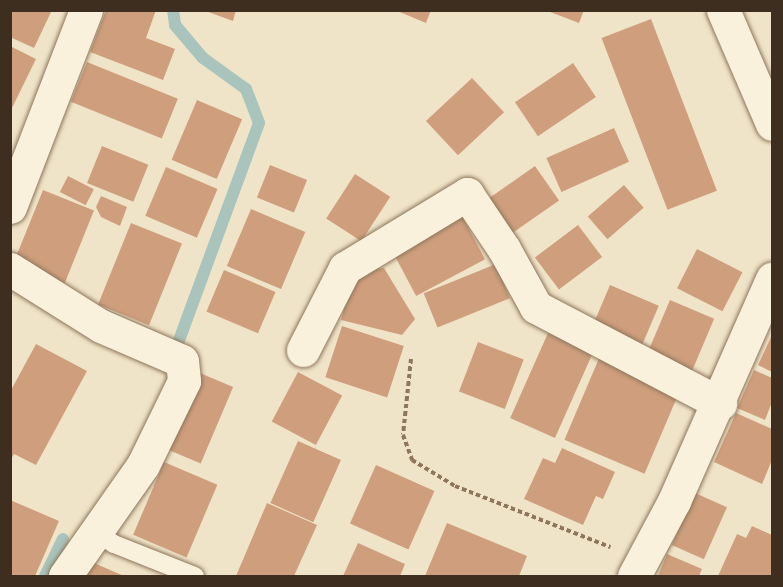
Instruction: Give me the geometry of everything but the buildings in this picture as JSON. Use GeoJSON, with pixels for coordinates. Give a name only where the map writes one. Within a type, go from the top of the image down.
{"type":"FeatureCollection","features":[{"type":"Feature","properties":{"kind":"street"},"geometry":{"type":"LineString","coordinates":[[10,207],[86,10]]}},
{"type":"Feature","properties":{"kind":"street"},"geometry":{"type":"LineString","coordinates":[[723,10],[772,124]]}},
{"type":"Feature","properties":{"kind":"street"},"geometry":{"type":"LineString","coordinates":[[303,350],[345,268],[467,194],[504,249],[536,307],[720,402]]}},
{"type":"Feature","properties":{"kind":"street"},"geometry":{"type":"LineString","coordinates":[[10,269],[101,326],[182,361],[184,381],[143,465],[98,533],[71,562],[64,576]]}},
{"type":"Feature","properties":{"kind":"street"},"geometry":{"type":"LineString","coordinates":[[638,568],[720,402],[772,279]]}},
{"type":"Feature","properties":{"kind":"lane"},"geometry":{"type":"LineString","coordinates":[[98,533],[114,544],[195,576]]}},
{"type":"Feature","properties":{"kind":"path"},"geometry":{"type":"LineString","coordinates":[[411,359],[403,435],[412,460],[455,486],[638,568]]}},
{"type":"Feature","properties":{"kind":"waterway"},"geometry":{"type":"LineString","coordinates":[[173,10],[175,25],[203,58],[246,89],[259,123],[178,343]]}},
{"type":"Feature","properties":{"kind":"waterway"},"geometry":{"type":"LineString","coordinates":[[45,576],[63,539]]}}]}
